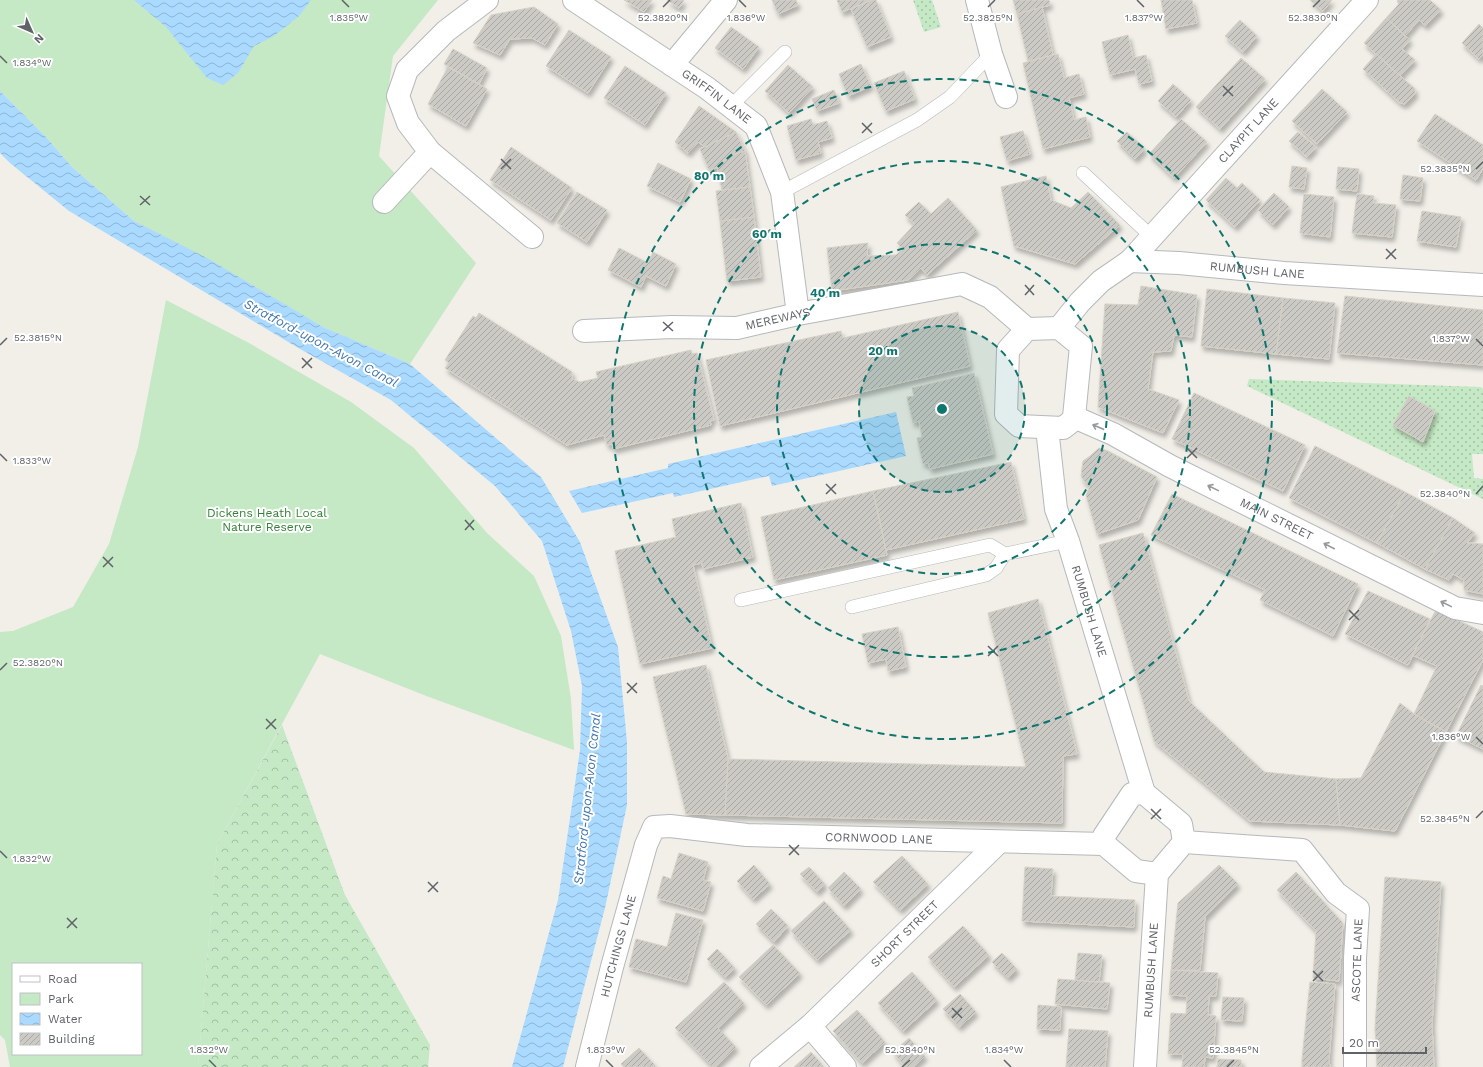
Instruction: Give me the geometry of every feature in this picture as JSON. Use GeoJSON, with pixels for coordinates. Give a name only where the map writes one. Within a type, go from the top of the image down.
{"type":"FeatureCollection","features":[{"type":"Feature","properties":{"kind":"street"},"geometry":{"type":"LineString","coordinates":[[487,0],[446,31],[407,70],[398,96],[408,123],[430,152],[532,237]]}},
{"type":"Feature","properties":{"kind":"street","name":"GRIFFIN LANE"},"geometry":{"type":"LineString","coordinates":[[574,0],[708,88],[756,126],[782,192],[798,314]]}},
{"type":"Feature","properties":{"kind":"street"},"geometry":{"type":"LineString","coordinates":[[672,65],[726,0]]}},
{"type":"Feature","properties":{"kind":"street"},"geometry":{"type":"LineString","coordinates":[[977,0],[991,54],[1006,98]]}},
{"type":"Feature","properties":{"kind":"street","name":"CLAYPIT LANE"},"geometry":{"type":"LineString","coordinates":[[1130,261],[1367,0]]}},
{"type":"Feature","properties":{"kind":"street"},"geometry":{"type":"LineString","coordinates":[[384,202],[430,152]]}},
{"type":"Feature","properties":{"kind":"street"},"geometry":{"type":"LineString","coordinates":[[1059,328],[1080,302],[1101,281],[1130,261]]}},
{"type":"Feature","properties":{"kind":"street","name":"RUMBUSH LANE"},"geometry":{"type":"LineString","coordinates":[[1130,261],[1178,263],[1284,273],[1483,285]]}},
{"type":"Feature","properties":{"kind":"street","name":"MEREWAYS"},"geometry":{"type":"LineString","coordinates":[[584,331],[672,327],[738,328],[798,314],[962,284],[990,297],[1027,329]]}},
{"type":"Feature","properties":{"kind":"street"},"geometry":{"type":"LineString","coordinates":[[1059,328],[1081,346],[1074,417],[1072,422],[1063,428],[1018,426],[1006,414],[1008,350],[1027,329],[1059,328]]}},
{"type":"Feature","properties":{"kind":"street","name":"MAIN STREET"},"geometry":{"type":"LineString","coordinates":[[1074,417],[1113,434],[1170,466],[1455,608],[1483,613]]}},
{"type":"Feature","properties":{"kind":"street","name":"RUMBUSH LANE"},"geometry":{"type":"LineString","coordinates":[[1047,428],[1056,509],[1068,541],[1144,793]]}},
{"type":"Feature","properties":{"kind":"street"},"geometry":{"type":"LineString","coordinates":[[1144,793],[1180,824],[1184,842],[1157,874],[1136,871],[1104,844],[1104,836],[1132,794],[1144,793]]}},
{"type":"Feature","properties":{"kind":"street","name":"CORNWOOD LANE"},"geometry":{"type":"LineString","coordinates":[[654,827],[670,826],[747,835],[1104,844]]}},
{"type":"Feature","properties":{"kind":"street","name":"HUTCHINGS LANE"},"geometry":{"type":"LineString","coordinates":[[587,1067],[612,967],[646,845],[654,827]]}},
{"type":"Feature","properties":{"kind":"street","name":"SHORT STREET"},"geometry":{"type":"LineString","coordinates":[[761,1067],[810,1026],[998,842]]}},
{"type":"Feature","properties":{"kind":"street","name":"ASCOTE LANE"},"geometry":{"type":"LineString","coordinates":[[1184,842],[1302,850],[1336,893],[1358,909],[1355,958],[1355,1067]]}},
{"type":"Feature","properties":{"kind":"street","name":"RUMBUSH LANE"},"geometry":{"type":"LineString","coordinates":[[1145,1067],[1157,874]]}},
{"type":"Feature","properties":{"kind":"street"},"geometry":{"type":"LineString","coordinates":[[810,1026],[845,1067]]}},
{"type":"Feature","properties":{"kind":"lane"},"geometry":{"type":"LineString","coordinates":[[731,106],[785,52]]}},
{"type":"Feature","properties":{"kind":"lane"},"geometry":{"type":"LineString","coordinates":[[782,192],[917,120],[950,97],[991,54]]}},
{"type":"Feature","properties":{"kind":"lane"},"geometry":{"type":"LineString","coordinates":[[1084,173],[1152,237]]}},
{"type":"Feature","properties":{"kind":"lane"},"geometry":{"type":"LineString","coordinates":[[741,600],[990,544],[1005,554],[1068,541]]}},
{"type":"Feature","properties":{"kind":"lane"},"geometry":{"type":"LineString","coordinates":[[852,607],[986,576],[996,568],[1005,554]]}},
{"type":"Feature","properties":{"kind":"green space"},"geometry":{"type":"Polygon","coordinates":[[[0,0],[438,0],[393,56],[379,156],[476,263],[410,364],[323,327],[134,221],[70,165],[46,137],[0,91],[0,0]]]}},
{"type":"Feature","properties":{"kind":"green space"},"geometry":{"type":"Polygon","coordinates":[[[913,0],[932,0],[941,27],[924,32],[913,0]]]}},
{"type":"Feature","properties":{"kind":"green space","name":"Dickens Heath Local Nature Reserve"},"geometry":{"type":"Polygon","coordinates":[[[166,300],[249,343],[351,402],[414,448],[487,533],[534,576],[561,636],[571,699],[574,750],[429,697],[320,654],[217,844],[198,1067],[10,1067],[5,1040],[0,1035],[0,632],[13,631],[73,607],[109,544],[138,447],[166,300]]]}},
{"type":"Feature","properties":{"kind":"green space"},"geometry":{"type":"Polygon","coordinates":[[[1249,379],[1481,387],[1483,389],[1483,454],[1472,454],[1474,478],[1483,479],[1483,499],[1247,386],[1249,379]]]}},
{"type":"Feature","properties":{"kind":"green space"},"geometry":{"type":"Polygon","coordinates":[[[282,725],[345,895],[430,1045],[428,1067],[198,1067],[217,844],[282,725]]]}},
{"type":"Feature","properties":{"kind":"water"},"geometry":{"type":"Polygon","coordinates":[[[134,0],[311,0],[299,16],[274,36],[254,46],[238,73],[223,85],[207,78],[166,27],[134,0]]]}},
{"type":"Feature","properties":{"kind":"water","name":"Stratford-upon-Avon Canal"},"geometry":{"type":"Polygon","coordinates":[[[0,91],[46,137],[71,166],[134,221],[207,258],[323,327],[410,364],[541,477],[580,542],[618,647],[627,742],[627,805],[605,908],[563,1067],[512,1067],[558,900],[580,750],[582,686],[571,631],[542,541],[495,486],[391,400],[300,349],[69,211],[10,163],[0,153],[0,91]]]}},
{"type":"Feature","properties":{"kind":"water"},"geometry":{"type":"Polygon","coordinates":[[[896,412],[906,456],[772,486],[769,476],[674,497],[673,493],[582,513],[569,491],[668,468],[668,464],[896,412]]]}},
{"type":"Feature","properties":{"kind":"building"},"geometry":{"type":"Polygon","coordinates":[[[624,0],[652,0],[644,12],[624,0]]]}},
{"type":"Feature","properties":{"kind":"building"},"geometry":{"type":"Polygon","coordinates":[[[667,0],[684,0],[679,8],[667,0]]]}},
{"type":"Feature","properties":{"kind":"building"},"geometry":{"type":"Polygon","coordinates":[[[772,0],[796,0],[798,5],[778,14],[772,0]]]}},
{"type":"Feature","properties":{"kind":"building"},"geometry":{"type":"Polygon","coordinates":[[[837,0],[872,0],[842,12],[837,0]]]}},
{"type":"Feature","properties":{"kind":"building"},"geometry":{"type":"Polygon","coordinates":[[[872,0],[876,0],[891,37],[867,47],[851,9],[872,0]]]}},
{"type":"Feature","properties":{"kind":"building"},"geometry":{"type":"Polygon","coordinates":[[[1013,0],[1049,0],[1050,5],[1017,14],[1013,0]]]}},
{"type":"Feature","properties":{"kind":"building"},"geometry":{"type":"Polygon","coordinates":[[[1161,0],[1192,0],[1197,23],[1166,29],[1161,0]]]}},
{"type":"Feature","properties":{"kind":"building"},"geometry":{"type":"Polygon","coordinates":[[[1310,0],[1332,0],[1323,11],[1310,0]]]}},
{"type":"Feature","properties":{"kind":"building"},"geometry":{"type":"Polygon","coordinates":[[[1430,0],[1441,10],[1425,26],[1419,20],[1405,36],[1386,18],[1399,4],[1397,1],[1430,0]]]}},
{"type":"Feature","properties":{"kind":"building"},"geometry":{"type":"Polygon","coordinates":[[[534,7],[558,24],[545,45],[532,38],[510,39],[500,55],[473,43],[491,15],[534,7]]]}},
{"type":"Feature","properties":{"kind":"building"},"geometry":{"type":"Polygon","coordinates":[[[1042,7],[1053,55],[1028,61],[1017,14],[1042,7]]]}},
{"type":"Feature","properties":{"kind":"building"},"geometry":{"type":"Polygon","coordinates":[[[1386,18],[1410,40],[1402,49],[1415,60],[1400,76],[1364,43],[1386,18]]]}},
{"type":"Feature","properties":{"kind":"building"},"geometry":{"type":"Polygon","coordinates":[[[1240,20],[1257,36],[1243,52],[1225,36],[1240,20]]]}},
{"type":"Feature","properties":{"kind":"building"},"geometry":{"type":"Polygon","coordinates":[[[1479,24],[1483,28],[1483,55],[1479,59],[1462,43],[1479,24]]]}},
{"type":"Feature","properties":{"kind":"building"},"geometry":{"type":"Polygon","coordinates":[[[731,27],[759,47],[743,69],[715,48],[731,27]]]}},
{"type":"Feature","properties":{"kind":"building"},"geometry":{"type":"Polygon","coordinates":[[[569,30],[611,57],[588,93],[546,66],[569,30]]]}},
{"type":"Feature","properties":{"kind":"building"},"geometry":{"type":"Polygon","coordinates":[[[1128,35],[1133,58],[1146,55],[1152,81],[1139,84],[1135,69],[1110,75],[1102,42],[1128,35]]]}},
{"type":"Feature","properties":{"kind":"building"},"geometry":{"type":"Polygon","coordinates":[[[453,49],[487,68],[479,84],[444,64],[453,49]]]}},
{"type":"Feature","properties":{"kind":"building"},"geometry":{"type":"Polygon","coordinates":[[[1058,54],[1064,78],[1079,74],[1084,94],[1069,98],[1074,120],[1086,117],[1090,137],[1043,149],[1023,63],[1058,54]]]}},
{"type":"Feature","properties":{"kind":"building"},"geometry":{"type":"Polygon","coordinates":[[[1376,54],[1415,89],[1415,94],[1405,104],[1400,103],[1363,69],[1376,54]]]}},
{"type":"Feature","properties":{"kind":"building"},"geometry":{"type":"Polygon","coordinates":[[[1241,58],[1265,79],[1220,129],[1196,107],[1241,58]]]}},
{"type":"Feature","properties":{"kind":"building"},"geometry":{"type":"Polygon","coordinates":[[[861,64],[871,86],[848,96],[839,74],[861,64]]]}},
{"type":"Feature","properties":{"kind":"building"},"geometry":{"type":"Polygon","coordinates":[[[788,65],[813,87],[789,113],[765,91],[788,65]]]}},
{"type":"Feature","properties":{"kind":"building"},"geometry":{"type":"Polygon","coordinates":[[[625,66],[666,93],[645,125],[604,98],[625,66]]]}},
{"type":"Feature","properties":{"kind":"building"},"geometry":{"type":"Polygon","coordinates":[[[448,67],[487,89],[466,126],[428,104],[448,67]]]}},
{"type":"Feature","properties":{"kind":"building"},"geometry":{"type":"Polygon","coordinates":[[[904,71],[915,99],[886,111],[874,83],[904,71]]]}},
{"type":"Feature","properties":{"kind":"building"},"geometry":{"type":"Polygon","coordinates":[[[1173,84],[1191,100],[1176,117],[1158,101],[1173,84]]]}},
{"type":"Feature","properties":{"kind":"building"},"geometry":{"type":"Polygon","coordinates":[[[1322,89],[1347,112],[1317,144],[1292,121],[1322,89]]]}},
{"type":"Feature","properties":{"kind":"building"},"geometry":{"type":"Polygon","coordinates":[[[834,90],[839,103],[817,111],[812,99],[834,90]]]}},
{"type":"Feature","properties":{"kind":"building"},"geometry":{"type":"Polygon","coordinates":[[[699,106],[736,132],[705,147],[698,142],[688,153],[675,142],[699,106]]]}},
{"type":"Feature","properties":{"kind":"building"},"geometry":{"type":"Polygon","coordinates":[[[1435,114],[1483,145],[1483,169],[1476,180],[1417,141],[1435,114]]]}},
{"type":"Feature","properties":{"kind":"building"},"geometry":{"type":"Polygon","coordinates":[[[811,119],[813,125],[827,121],[832,138],[818,142],[821,153],[796,160],[787,126],[811,119]]]}},
{"type":"Feature","properties":{"kind":"building"},"geometry":{"type":"Polygon","coordinates":[[[1181,119],[1207,142],[1174,178],[1149,154],[1181,119]]]}},
{"type":"Feature","properties":{"kind":"building"},"geometry":{"type":"Polygon","coordinates":[[[1023,131],[1030,154],[1007,161],[1000,137],[1023,131]]]}},
{"type":"Feature","properties":{"kind":"building"},"geometry":{"type":"Polygon","coordinates":[[[736,132],[745,151],[728,156],[717,167],[709,170],[700,149],[736,132]]]}},
{"type":"Feature","properties":{"kind":"building"},"geometry":{"type":"Polygon","coordinates":[[[1127,132],[1145,149],[1135,159],[1117,141],[1127,132]]]}},
{"type":"Feature","properties":{"kind":"building"},"geometry":{"type":"Polygon","coordinates":[[[1298,132],[1316,147],[1307,157],[1289,141],[1298,132]]]}},
{"type":"Feature","properties":{"kind":"building"},"geometry":{"type":"Polygon","coordinates":[[[511,147],[572,188],[551,220],[490,180],[511,147]]]}},
{"type":"Feature","properties":{"kind":"building"},"geometry":{"type":"Polygon","coordinates":[[[745,151],[750,187],[722,190],[717,167],[728,156],[745,151]]]}},
{"type":"Feature","properties":{"kind":"building"},"geometry":{"type":"Polygon","coordinates":[[[658,163],[691,179],[680,202],[647,186],[658,163]]]}},
{"type":"Feature","properties":{"kind":"building"},"geometry":{"type":"Polygon","coordinates":[[[1292,166],[1307,168],[1304,189],[1289,187],[1292,166]]]}},
{"type":"Feature","properties":{"kind":"building"},"geometry":{"type":"Polygon","coordinates":[[[1338,167],[1359,169],[1357,191],[1336,189],[1338,167]]]}},
{"type":"Feature","properties":{"kind":"building"},"geometry":{"type":"Polygon","coordinates":[[[1403,175],[1423,178],[1420,201],[1400,199],[1403,175]]]}},
{"type":"Feature","properties":{"kind":"building"},"geometry":{"type":"Polygon","coordinates":[[[1046,176],[1051,200],[1071,208],[1088,192],[1120,225],[1075,264],[1014,246],[1001,187],[1046,176]]]}},
{"type":"Feature","properties":{"kind":"building"},"geometry":{"type":"Polygon","coordinates":[[[1226,178],[1237,188],[1242,183],[1260,200],[1235,227],[1206,200],[1226,178]]]}},
{"type":"Feature","properties":{"kind":"building"},"geometry":{"type":"Polygon","coordinates":[[[750,187],[754,217],[720,221],[716,191],[750,187]]]}},
{"type":"Feature","properties":{"kind":"building"},"geometry":{"type":"Polygon","coordinates":[[[577,192],[607,210],[587,242],[557,223],[577,192]]]}},
{"type":"Feature","properties":{"kind":"building"},"geometry":{"type":"Polygon","coordinates":[[[1274,193],[1289,207],[1273,225],[1258,210],[1274,193]]]}},
{"type":"Feature","properties":{"kind":"building"},"geometry":{"type":"Polygon","coordinates":[[[1304,194],[1334,197],[1330,237],[1300,233],[1304,194]]]}},
{"type":"Feature","properties":{"kind":"building"},"geometry":{"type":"Polygon","coordinates":[[[1357,194],[1374,196],[1373,203],[1396,205],[1392,237],[1352,233],[1357,194]]]}},
{"type":"Feature","properties":{"kind":"building"},"geometry":{"type":"Polygon","coordinates":[[[948,198],[977,230],[927,275],[921,268],[908,280],[832,291],[827,248],[868,243],[867,256],[896,255],[903,249],[897,243],[915,224],[905,215],[919,202],[931,214],[948,198]]]}},
{"type":"Feature","properties":{"kind":"building"},"geometry":{"type":"Polygon","coordinates":[[[1422,211],[1461,217],[1456,247],[1417,241],[1422,211]]]}},
{"type":"Feature","properties":{"kind":"building"},"geometry":{"type":"Polygon","coordinates":[[[754,217],[761,277],[727,281],[720,221],[754,217]]]}},
{"type":"Feature","properties":{"kind":"building"},"geometry":{"type":"Polygon","coordinates":[[[619,248],[648,263],[653,252],[676,264],[666,286],[646,276],[641,287],[608,270],[619,248]]]}},
{"type":"Feature","properties":{"kind":"building"},"geometry":{"type":"Polygon","coordinates":[[[1141,286],[1197,295],[1192,337],[1174,335],[1171,351],[1153,352],[1148,389],[1179,400],[1163,433],[1098,407],[1105,304],[1138,305],[1141,286]]]}},
{"type":"Feature","properties":{"kind":"building"},"geometry":{"type":"Polygon","coordinates":[[[1207,289],[1283,298],[1276,354],[1201,346],[1207,289]]]}},
{"type":"Feature","properties":{"kind":"building"},"geometry":{"type":"Polygon","coordinates":[[[1345,296],[1483,310],[1483,365],[1337,353],[1345,296]]]}},
{"type":"Feature","properties":{"kind":"building"},"geometry":{"type":"Polygon","coordinates":[[[1283,298],[1335,303],[1329,359],[1276,354],[1283,298]]]}},
{"type":"Feature","properties":{"kind":"building"},"geometry":{"type":"Polygon","coordinates":[[[958,312],[970,366],[720,426],[706,360],[841,331],[843,338],[958,312]]]}},
{"type":"Feature","properties":{"kind":"building"},"geometry":{"type":"Polygon","coordinates":[[[479,313],[572,372],[572,379],[580,382],[598,378],[596,372],[691,350],[692,354],[697,353],[714,420],[710,421],[711,425],[613,449],[612,444],[607,445],[604,435],[567,445],[445,368],[449,363],[445,360],[473,316],[476,318],[479,313]]]}},
{"type":"Feature","properties":{"kind":"building"},"geometry":{"type":"Polygon","coordinates":[[[974,373],[993,454],[930,469],[928,463],[923,464],[917,438],[922,437],[919,421],[913,423],[907,397],[914,396],[912,388],[974,373]]]}},
{"type":"Feature","properties":{"kind":"building"},"geometry":{"type":"Polygon","coordinates":[[[1194,393],[1305,445],[1283,491],[1172,439],[1194,393]]]}},
{"type":"Feature","properties":{"kind":"building"},"geometry":{"type":"Polygon","coordinates":[[[1409,396],[1435,411],[1423,442],[1393,425],[1409,396]]]}},
{"type":"Feature","properties":{"kind":"building"},"geometry":{"type":"Polygon","coordinates":[[[1315,446],[1405,492],[1377,543],[1289,498],[1315,446]]]}},
{"type":"Feature","properties":{"kind":"building"},"geometry":{"type":"Polygon","coordinates":[[[1099,448],[1108,451],[1157,477],[1138,520],[1097,534],[1086,495],[1090,486],[1086,484],[1081,476],[1083,461],[1099,448]]]}},
{"type":"Feature","properties":{"kind":"building"},"geometry":{"type":"Polygon","coordinates":[[[1011,462],[1024,519],[886,550],[873,491],[1011,462]]]}},
{"type":"Feature","properties":{"kind":"building"},"geometry":{"type":"Polygon","coordinates":[[[873,491],[887,555],[774,580],[761,517],[873,491]]]}},
{"type":"Feature","properties":{"kind":"building"},"geometry":{"type":"Polygon","coordinates":[[[1405,492],[1453,518],[1425,569],[1377,543],[1405,492]]]}},
{"type":"Feature","properties":{"kind":"building"},"geometry":{"type":"Polygon","coordinates":[[[1172,494],[1358,584],[1333,636],[1260,600],[1265,590],[1151,535],[1172,494]]]}},
{"type":"Feature","properties":{"kind":"building"},"geometry":{"type":"Polygon","coordinates":[[[741,503],[753,557],[703,569],[702,563],[693,565],[712,648],[640,664],[615,551],[676,537],[672,519],[741,503]]]}},
{"type":"Feature","properties":{"kind":"building"},"geometry":{"type":"Polygon","coordinates":[[[1453,518],[1475,533],[1467,543],[1483,544],[1483,594],[1464,590],[1464,580],[1453,574],[1449,580],[1425,569],[1453,518]]]}},
{"type":"Feature","properties":{"kind":"building"},"geometry":{"type":"Polygon","coordinates":[[[1143,533],[1189,701],[1264,772],[1336,779],[1340,825],[1250,821],[1154,741],[1099,545],[1143,533]]]}},
{"type":"Feature","properties":{"kind":"building"},"geometry":{"type":"Polygon","coordinates":[[[1368,591],[1430,619],[1408,665],[1345,634],[1368,591]]]}},
{"type":"Feature","properties":{"kind":"building"},"geometry":{"type":"Polygon","coordinates":[[[1038,599],[1077,754],[1063,756],[1062,823],[725,815],[728,759],[1026,767],[988,613],[1038,599]]]}},
{"type":"Feature","properties":{"kind":"building"},"geometry":{"type":"Polygon","coordinates":[[[1436,610],[1483,632],[1483,660],[1446,732],[1414,714],[1437,666],[1412,655],[1436,610]]]}},
{"type":"Feature","properties":{"kind":"building"},"geometry":{"type":"Polygon","coordinates":[[[898,627],[906,667],[888,671],[886,659],[868,663],[862,634],[898,627]]]}},
{"type":"Feature","properties":{"kind":"building"},"geometry":{"type":"Polygon","coordinates":[[[706,665],[728,759],[725,815],[686,814],[653,677],[706,665]]]}},
{"type":"Feature","properties":{"kind":"building"},"geometry":{"type":"Polygon","coordinates":[[[1481,685],[1483,686],[1483,749],[1456,736],[1481,685]]]}},
{"type":"Feature","properties":{"kind":"building"},"geometry":{"type":"Polygon","coordinates":[[[1400,703],[1414,714],[1446,732],[1395,831],[1340,825],[1336,779],[1361,778],[1400,703]]]}},
{"type":"Feature","properties":{"kind":"building"},"geometry":{"type":"Polygon","coordinates":[[[679,853],[708,862],[703,880],[711,882],[703,911],[657,898],[663,876],[671,879],[679,853]]]}},
{"type":"Feature","properties":{"kind":"building"},"geometry":{"type":"Polygon","coordinates":[[[902,856],[928,884],[900,910],[873,882],[902,856]]]}},
{"type":"Feature","properties":{"kind":"building"},"geometry":{"type":"Polygon","coordinates":[[[754,865],[770,884],[753,899],[737,881],[754,865]]]}},
{"type":"Feature","properties":{"kind":"building"},"geometry":{"type":"Polygon","coordinates":[[[1219,865],[1238,884],[1205,917],[1200,970],[1171,970],[1178,903],[1219,865]]]}},
{"type":"Feature","properties":{"kind":"building"},"geometry":{"type":"Polygon","coordinates":[[[809,867],[825,884],[817,892],[800,874],[809,867]]]}},
{"type":"Feature","properties":{"kind":"building"},"geometry":{"type":"Polygon","coordinates":[[[1025,867],[1053,869],[1051,896],[1135,900],[1134,927],[1022,921],[1025,867]]]}},
{"type":"Feature","properties":{"kind":"building"},"geometry":{"type":"Polygon","coordinates":[[[844,872],[861,889],[844,906],[828,888],[844,872]]]}},
{"type":"Feature","properties":{"kind":"building"},"geometry":{"type":"Polygon","coordinates":[[[1296,872],[1343,923],[1339,981],[1313,978],[1316,931],[1277,890],[1296,872]]]}},
{"type":"Feature","properties":{"kind":"building"},"geometry":{"type":"Polygon","coordinates":[[[1385,877],[1441,882],[1432,1024],[1434,1067],[1377,1067],[1375,1028],[1385,877]]]}},
{"type":"Feature","properties":{"kind":"building"},"geometry":{"type":"Polygon","coordinates":[[[824,901],[851,930],[817,960],[791,931],[824,901]]]}},
{"type":"Feature","properties":{"kind":"building"},"geometry":{"type":"Polygon","coordinates":[[[771,909],[788,926],[774,942],[756,924],[771,909]]]}},
{"type":"Feature","properties":{"kind":"building"},"geometry":{"type":"Polygon","coordinates":[[[676,913],[703,920],[686,982],[629,967],[636,939],[667,947],[676,913]]]}},
{"type":"Feature","properties":{"kind":"building"},"geometry":{"type":"Polygon","coordinates":[[[963,926],[989,955],[954,987],[928,957],[963,926]]]}},
{"type":"Feature","properties":{"kind":"building"},"geometry":{"type":"Polygon","coordinates":[[[773,945],[800,973],[766,1005],[739,977],[773,945]]]}},
{"type":"Feature","properties":{"kind":"building"},"geometry":{"type":"Polygon","coordinates":[[[717,949],[735,968],[725,977],[707,959],[717,949]]]}},
{"type":"Feature","properties":{"kind":"building"},"geometry":{"type":"Polygon","coordinates":[[[1002,953],[1017,969],[1008,978],[992,962],[1002,953]]]}},
{"type":"Feature","properties":{"kind":"building"},"geometry":{"type":"Polygon","coordinates":[[[1078,953],[1102,955],[1099,982],[1075,980],[1078,953]]]}},
{"type":"Feature","properties":{"kind":"building"},"geometry":{"type":"Polygon","coordinates":[[[1171,970],[1218,973],[1216,996],[1209,996],[1208,1015],[1216,1016],[1213,1058],[1205,1057],[1204,1067],[1182,1067],[1183,1054],[1168,1054],[1171,1013],[1186,1014],[1187,996],[1169,995],[1171,970]]]}},
{"type":"Feature","properties":{"kind":"building"},"geometry":{"type":"Polygon","coordinates":[[[912,972],[937,1000],[903,1031],[878,1003],[912,972]]]}},
{"type":"Feature","properties":{"kind":"building"},"geometry":{"type":"Polygon","coordinates":[[[1058,979],[1110,983],[1107,1009],[1055,1004],[1058,979]]]}},
{"type":"Feature","properties":{"kind":"building"},"geometry":{"type":"Polygon","coordinates":[[[724,982],[744,1003],[718,1028],[736,1047],[715,1067],[713,1067],[675,1028],[724,982]]]}},
{"type":"Feature","properties":{"kind":"building"},"geometry":{"type":"Polygon","coordinates":[[[1310,982],[1335,984],[1329,1060],[1330,1067],[1302,1067],[1310,982]]]}},
{"type":"Feature","properties":{"kind":"building"},"geometry":{"type":"Polygon","coordinates":[[[960,994],[976,1012],[959,1027],[943,1009],[960,994]]]}},
{"type":"Feature","properties":{"kind":"building"},"geometry":{"type":"Polygon","coordinates":[[[1223,997],[1244,998],[1242,1021],[1221,1020],[1223,997]]]}},
{"type":"Feature","properties":{"kind":"building"},"geometry":{"type":"Polygon","coordinates":[[[1038,1005],[1061,1007],[1060,1030],[1037,1029],[1038,1005]]]}},
{"type":"Feature","properties":{"kind":"building"},"geometry":{"type":"Polygon","coordinates":[[[857,1010],[885,1042],[862,1063],[833,1031],[857,1010]]]}},
{"type":"Feature","properties":{"kind":"building"},"geometry":{"type":"Polygon","coordinates":[[[1069,1029],[1108,1031],[1105,1067],[1066,1067],[1069,1029]]]}},
{"type":"Feature","properties":{"kind":"building"},"geometry":{"type":"Polygon","coordinates":[[[909,1038],[925,1056],[913,1067],[905,1067],[893,1052],[909,1038]]]}},
{"type":"Feature","properties":{"kind":"building"},"geometry":{"type":"Polygon","coordinates":[[[639,1048],[655,1065],[653,1067],[624,1067],[621,1064],[639,1048]]]}},
{"type":"Feature","properties":{"kind":"building"},"geometry":{"type":"Polygon","coordinates":[[[811,1052],[824,1067],[794,1067],[811,1052]]]}},
{"type":"Feature","properties":{"kind":"building"},"geometry":{"type":"Polygon","coordinates":[[[1218,1059],[1241,1060],[1241,1067],[1217,1067],[1218,1059]]]}}]}
